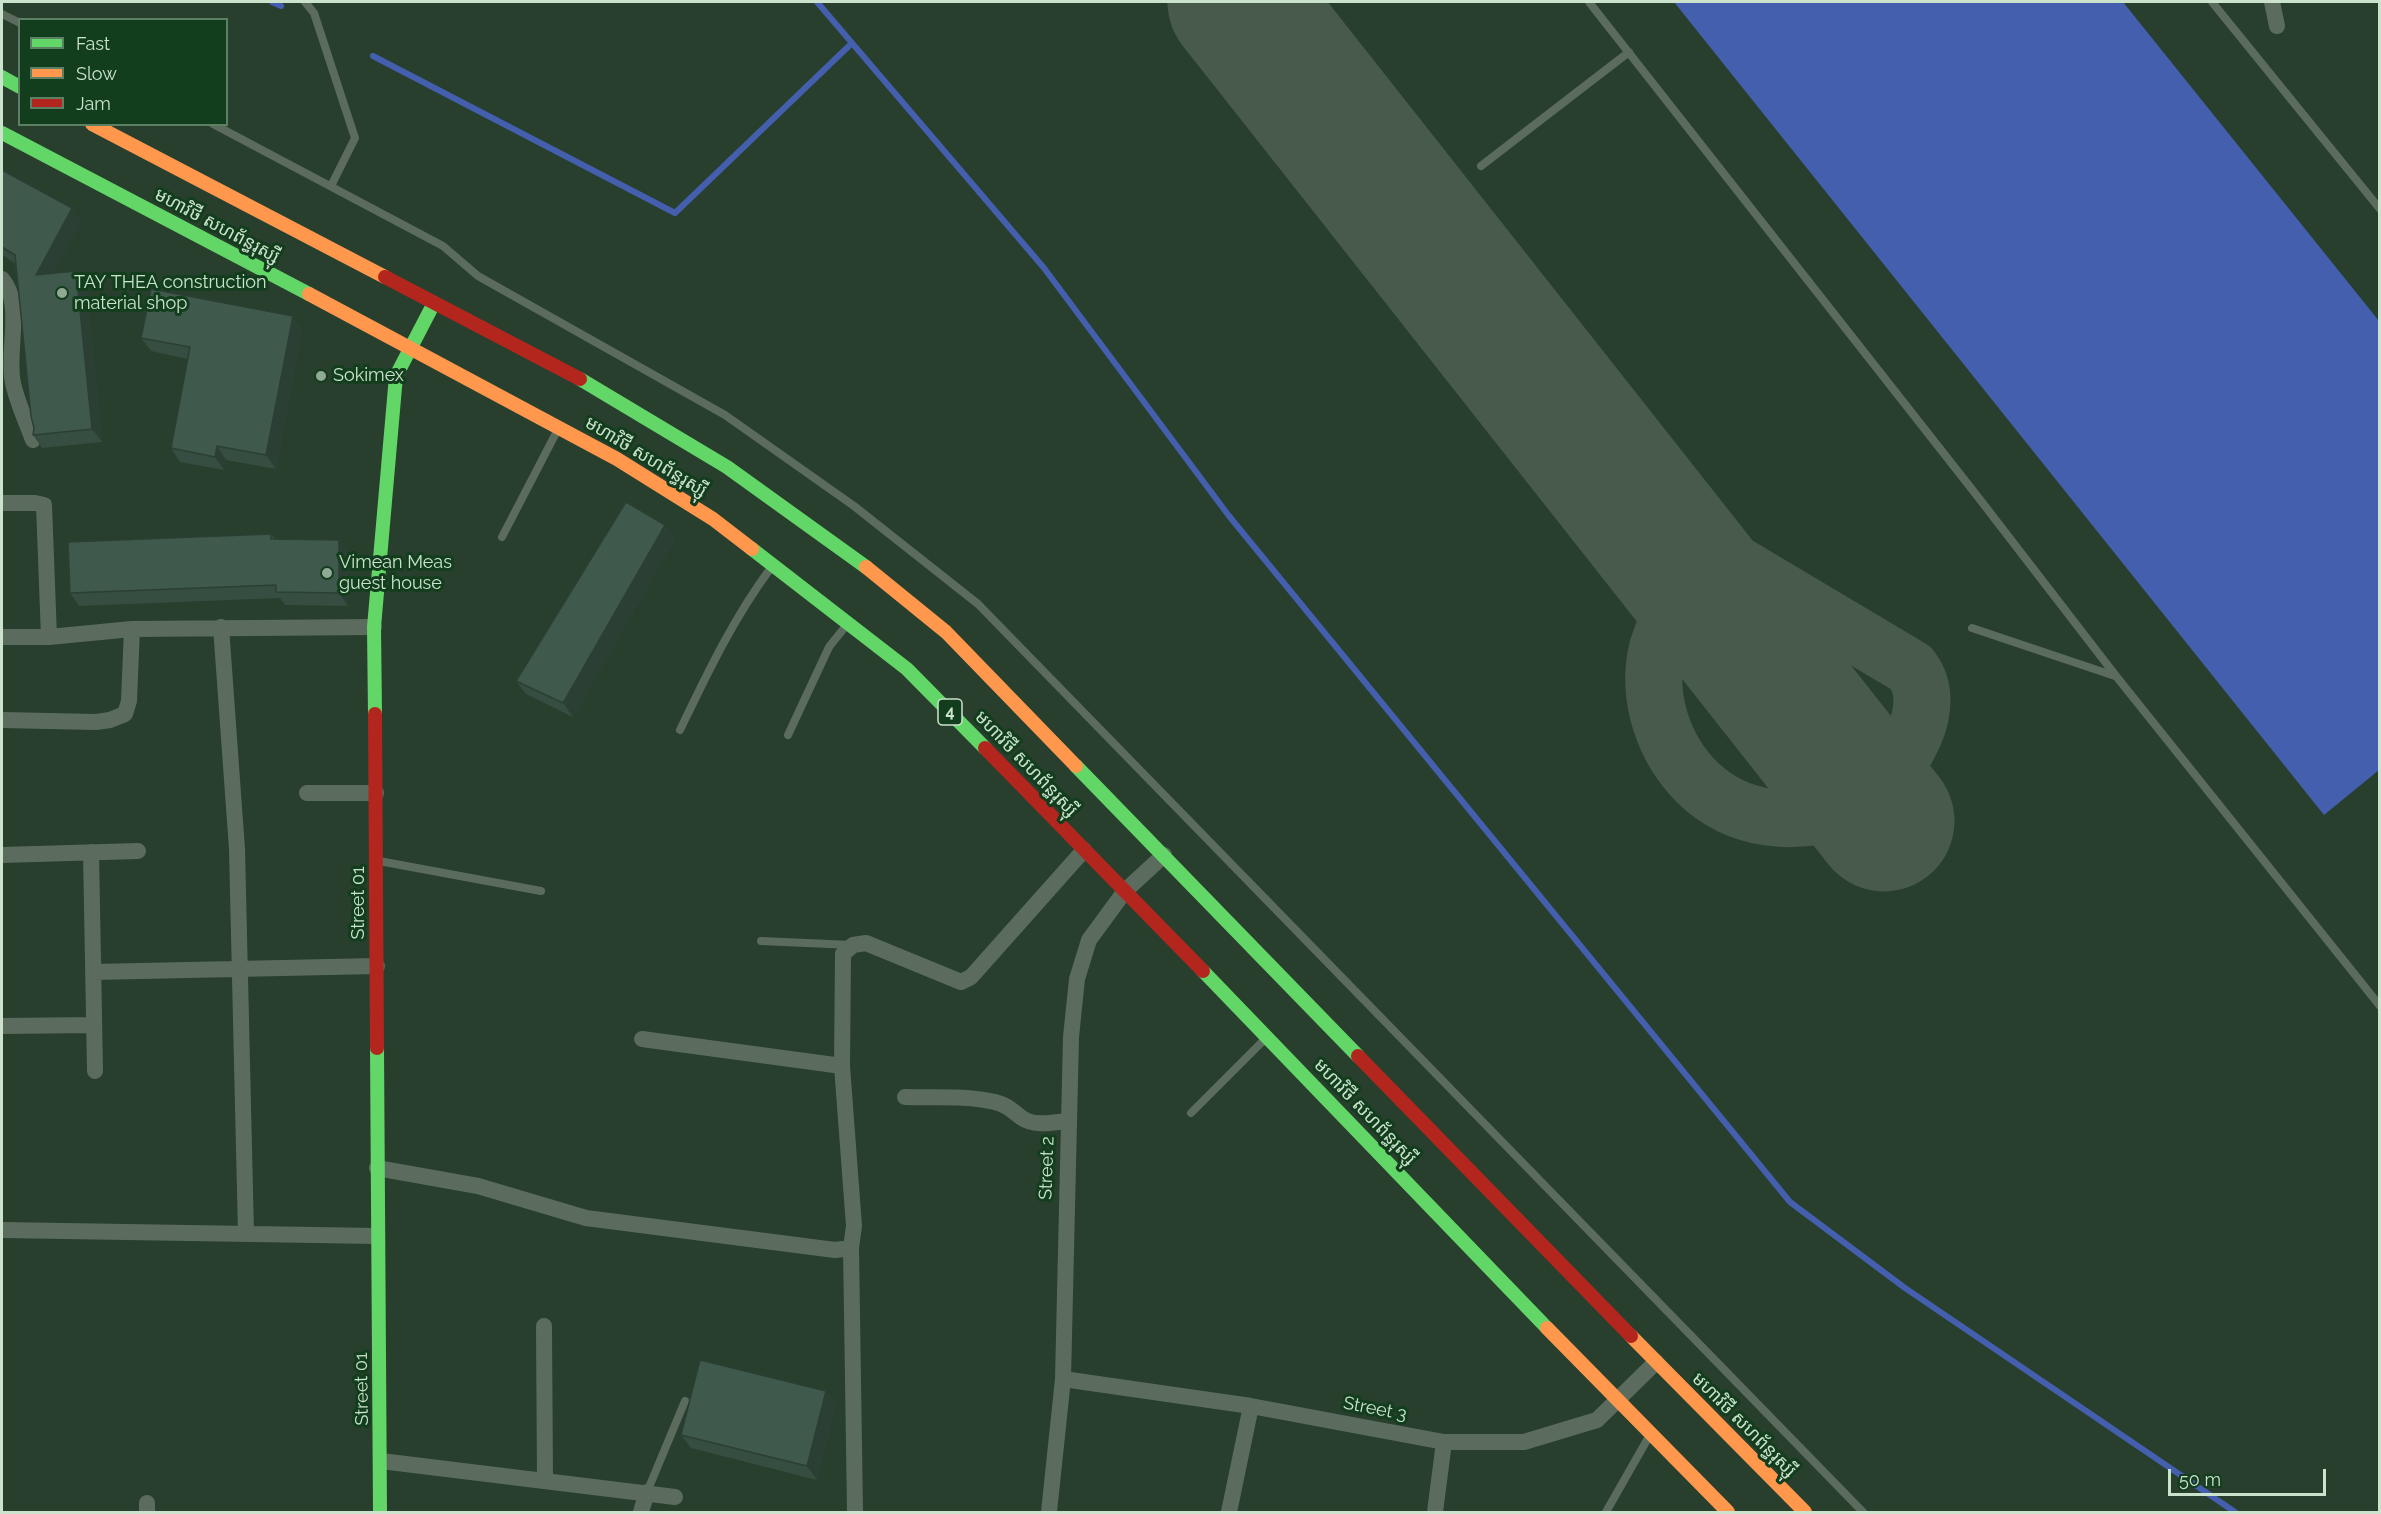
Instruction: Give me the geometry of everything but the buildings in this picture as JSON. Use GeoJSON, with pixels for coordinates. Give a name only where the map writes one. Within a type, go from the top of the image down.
{"type":"FeatureCollection","features":[{"type":"Feature","properties":{"kind":"main road"},"geometry":{"type":"LineString","coordinates":[[2,77],[18,86]]}},
{"type":"Feature","properties":{"kind":"main road","name":"មហាវិថី សហព័ន្ធរុស្ស៊ី"},"geometry":{"type":"LineString","coordinates":[[96,126],[586,382],[696,446],[796,514],[885,580],[946,632],[1656,1362],[1805,1512]]}},
{"type":"Feature","properties":{"kind":"main road","name":"មហាវិថី សហព័ន្ធរុស្ស៊ី"},"geometry":{"type":"LineString","coordinates":[[2,133],[411,347],[661,484],[774,564],[849,622],[907,669],[1268,1037],[1617,1401],[1728,1512]]}},
{"type":"Feature","properties":{"kind":"main road","name":"Street 01"},"geometry":{"type":"LineString","coordinates":[[380,1512],[375,627],[396,376],[434,303]]}},
{"type":"Feature","properties":{"kind":"street"},"geometry":{"type":"LineString","coordinates":[[2272,2],[2277,26]]}},
{"type":"Feature","properties":{"kind":"street"},"geometry":{"type":"LineString","coordinates":[[2,279],[7,285],[13,302],[7,381],[33,440]]}},
{"type":"Feature","properties":{"kind":"street"},"geometry":{"type":"LineString","coordinates":[[2,504],[44,505],[49,637]]}},
{"type":"Feature","properties":{"kind":"street"},"geometry":{"type":"LineString","coordinates":[[221,627],[235,804],[246,1234]]}},
{"type":"Feature","properties":{"kind":"street"},"geometry":{"type":"LineString","coordinates":[[2,637],[49,637],[132,629],[375,627]]}},
{"type":"Feature","properties":{"kind":"street"},"geometry":{"type":"LineString","coordinates":[[2,720],[96,722],[111,720],[125,714],[129,701],[132,629]]}},
{"type":"Feature","properties":{"kind":"street"},"geometry":{"type":"LineString","coordinates":[[307,793],[376,793]]}},
{"type":"Feature","properties":{"kind":"street"},"geometry":{"type":"LineString","coordinates":[[855,1510],[851,1248],[854,1226],[842,1066],[843,954],[853,945],[866,944],[961,982],[971,977],[1084,850]]}},
{"type":"Feature","properties":{"kind":"street"},"geometry":{"type":"LineString","coordinates":[[2,855],[138,851]]}},
{"type":"Feature","properties":{"kind":"street"},"geometry":{"type":"LineString","coordinates":[[91,852],[95,1071]]}},
{"type":"Feature","properties":{"kind":"street","name":"Street 2"},"geometry":{"type":"LineString","coordinates":[[1050,1512],[1063,1379],[1068,1121],[1071,1037],[1077,979],[1089,940],[1125,891],[1164,855]]}},
{"type":"Feature","properties":{"kind":"street"},"geometry":{"type":"LineString","coordinates":[[93,972],[377,966]]}},
{"type":"Feature","properties":{"kind":"street"},"geometry":{"type":"LineString","coordinates":[[2,1026],[94,1025]]}},
{"type":"Feature","properties":{"kind":"street"},"geometry":{"type":"LineString","coordinates":[[642,1039],[842,1066]]}},
{"type":"Feature","properties":{"kind":"street"},"geometry":{"type":"LineString","coordinates":[[905,1097],[966,1098],[992,1101],[1010,1107],[1023,1119],[1035,1123],[1068,1121]]}},
{"type":"Feature","properties":{"kind":"street"},"geometry":{"type":"LineString","coordinates":[[377,1168],[478,1186],[586,1218],[835,1250],[851,1248]]}},
{"type":"Feature","properties":{"kind":"street"},"geometry":{"type":"LineString","coordinates":[[2,1230],[377,1236]]}},
{"type":"Feature","properties":{"kind":"street"},"geometry":{"type":"LineString","coordinates":[[544,1326],[545,1480]]}},
{"type":"Feature","properties":{"kind":"street","name":"Street 3"},"geometry":{"type":"LineString","coordinates":[[1063,1379],[1251,1406],[1444,1442],[1524,1442],[1597,1420],[1656,1362]]}},
{"type":"Feature","properties":{"kind":"street"},"geometry":{"type":"LineString","coordinates":[[1228,1512],[1251,1406]]}},
{"type":"Feature","properties":{"kind":"street"},"geometry":{"type":"LineString","coordinates":[[1435,1512],[1444,1442]]}},
{"type":"Feature","properties":{"kind":"street"},"geometry":{"type":"LineString","coordinates":[[381,1461],[675,1497]]}},
{"type":"Feature","properties":{"kind":"street"},"geometry":{"type":"LineString","coordinates":[[641,1512],[647,1492]]}},
{"type":"Feature","properties":{"kind":"lane"},"geometry":{"type":"LineString","coordinates":[[304,2],[314,13],[355,138],[330,186]]}},
{"type":"Feature","properties":{"kind":"lane"},"geometry":{"type":"LineString","coordinates":[[1588,2],[2116,676],[2379,1006]]}},
{"type":"Feature","properties":{"kind":"lane"},"geometry":{"type":"LineString","coordinates":[[2212,2],[2379,209]]}},
{"type":"Feature","properties":{"kind":"lane"},"geometry":{"type":"LineString","coordinates":[[2,14],[18,22]]}},
{"type":"Feature","properties":{"kind":"lane"},"geometry":{"type":"LineString","coordinates":[[1481,166],[1629,52]]}},
{"type":"Feature","properties":{"kind":"lane"},"geometry":{"type":"LineString","coordinates":[[217,126],[442,246],[478,276],[724,415],[854,506],[978,604],[1863,1512]]}},
{"type":"Feature","properties":{"kind":"lane"},"geometry":{"type":"LineString","coordinates":[[502,537],[559,427]]}},
{"type":"Feature","properties":{"kind":"lane"},"geometry":{"type":"LineString","coordinates":[[680,730],[728,633],[750,596],[774,564]]}},
{"type":"Feature","properties":{"kind":"lane"},"geometry":{"type":"LineString","coordinates":[[788,735],[829,646],[849,622]]}},
{"type":"Feature","properties":{"kind":"lane"},"geometry":{"type":"LineString","coordinates":[[1972,628],[2116,676]]}},
{"type":"Feature","properties":{"kind":"lane"},"geometry":{"type":"LineString","coordinates":[[376,861],[541,891]]}},
{"type":"Feature","properties":{"kind":"lane"},"geometry":{"type":"LineString","coordinates":[[761,941],[853,945]]}},
{"type":"Feature","properties":{"kind":"lane"},"geometry":{"type":"LineString","coordinates":[[1191,1113],[1268,1037]]}},
{"type":"Feature","properties":{"kind":"lane"},"geometry":{"type":"LineString","coordinates":[[647,1492],[685,1401]]}},
{"type":"Feature","properties":{"kind":"lane"},"geometry":{"type":"LineString","coordinates":[[1606,1512],[1650,1434]]}},
{"type":"Feature","properties":{"kind":"water"},"geometry":{"type":"Polygon","coordinates":[[[1674,2],[2123,2],[2379,321],[2379,770],[2324,815],[1674,2]]]}},
{"type":"Feature","properties":{"kind":"waterway"},"geometry":{"type":"LineString","coordinates":[[272,2],[281,6]]}},
{"type":"Feature","properties":{"kind":"waterway"},"geometry":{"type":"LineString","coordinates":[[817,2],[1044,268],[1229,516],[1790,1202],[1905,1288],[2235,1512]]}},
{"type":"Feature","properties":{"kind":"waterway"},"geometry":{"type":"LineString","coordinates":[[373,56],[675,213],[852,43]]}},
{"type":"Feature","properties":{"kind":"taxiway"},"geometry":{"type":"LineString","coordinates":[[1625,492],[1711,549],[1911,668],[1920,686],[1922,706],[1917,726],[1908,747],[1880,783],[1846,807],[1827,814],[1788,819],[1749,813],[1731,806],[1714,796],[1686,770],[1667,739],[1656,704],[1654,668],[1657,650],[1668,618],[1670,598],[1662,567],[1640,513]]}},
{"type":"Feature","properties":{"kind":"runway"},"geometry":{"type":"LineString","coordinates":[[1238,2],[1884,821]]}},
{"type":"Feature","properties":{"kind":"traffic: fast"},"geometry":{"type":"LineString","coordinates":[[2,77],[18,86]]}},
{"type":"Feature","properties":{"kind":"traffic: fast"},"geometry":{"type":"LineString","coordinates":[[2,133],[309,294]]}},
{"type":"Feature","properties":{"kind":"traffic: fast"},"geometry":{"type":"LineString","coordinates":[[375,714],[374,627],[396,376],[434,303]]}},
{"type":"Feature","properties":{"kind":"traffic: fast"},"geometry":{"type":"LineString","coordinates":[[580,379],[727,467],[866,567]]}},
{"type":"Feature","properties":{"kind":"traffic: fast"},"geometry":{"type":"LineString","coordinates":[[752,549],[907,669],[985,748]]}},
{"type":"Feature","properties":{"kind":"traffic: fast"},"geometry":{"type":"LineString","coordinates":[[1076,766],[1358,1056]]}},
{"type":"Feature","properties":{"kind":"traffic: fast"},"geometry":{"type":"LineString","coordinates":[[1203,971],[1547,1328]]}},
{"type":"Feature","properties":{"kind":"traffic: fast"},"geometry":{"type":"LineString","coordinates":[[377,1048],[380,1512]]}},
{"type":"Feature","properties":{"kind":"traffic: slow"},"geometry":{"type":"LineString","coordinates":[[96,126],[385,277]]}},
{"type":"Feature","properties":{"kind":"traffic: slow"},"geometry":{"type":"LineString","coordinates":[[309,294],[617,459],[713,519],[752,549]]}},
{"type":"Feature","properties":{"kind":"traffic: slow"},"geometry":{"type":"LineString","coordinates":[[866,567],[946,632],[1076,766]]}},
{"type":"Feature","properties":{"kind":"traffic: slow"},"geometry":{"type":"LineString","coordinates":[[1547,1328],[1728,1512]]}},
{"type":"Feature","properties":{"kind":"traffic: slow"},"geometry":{"type":"LineString","coordinates":[[1631,1336],[1805,1512]]}},
{"type":"Feature","properties":{"kind":"traffic: jam"},"geometry":{"type":"LineString","coordinates":[[385,277],[580,379]]}},
{"type":"Feature","properties":{"kind":"traffic: jam"},"geometry":{"type":"LineString","coordinates":[[375,714],[377,1048]]}},
{"type":"Feature","properties":{"kind":"traffic: jam"},"geometry":{"type":"LineString","coordinates":[[985,748],[1203,971]]}},
{"type":"Feature","properties":{"kind":"traffic: jam"},"geometry":{"type":"LineString","coordinates":[[1358,1056],[1631,1336]]}},
{"type":"Feature","properties":{"kind":"place","name":"TAY THEA construction material shop"},"geometry":{"type":"Point","coordinates":[62,293]}},
{"type":"Feature","properties":{"kind":"place","name":"Sokimex"},"geometry":{"type":"Point","coordinates":[321,376]}},
{"type":"Feature","properties":{"kind":"place","name":"Vimean Meas guest house"},"geometry":{"type":"Point","coordinates":[327,573]}}]}
